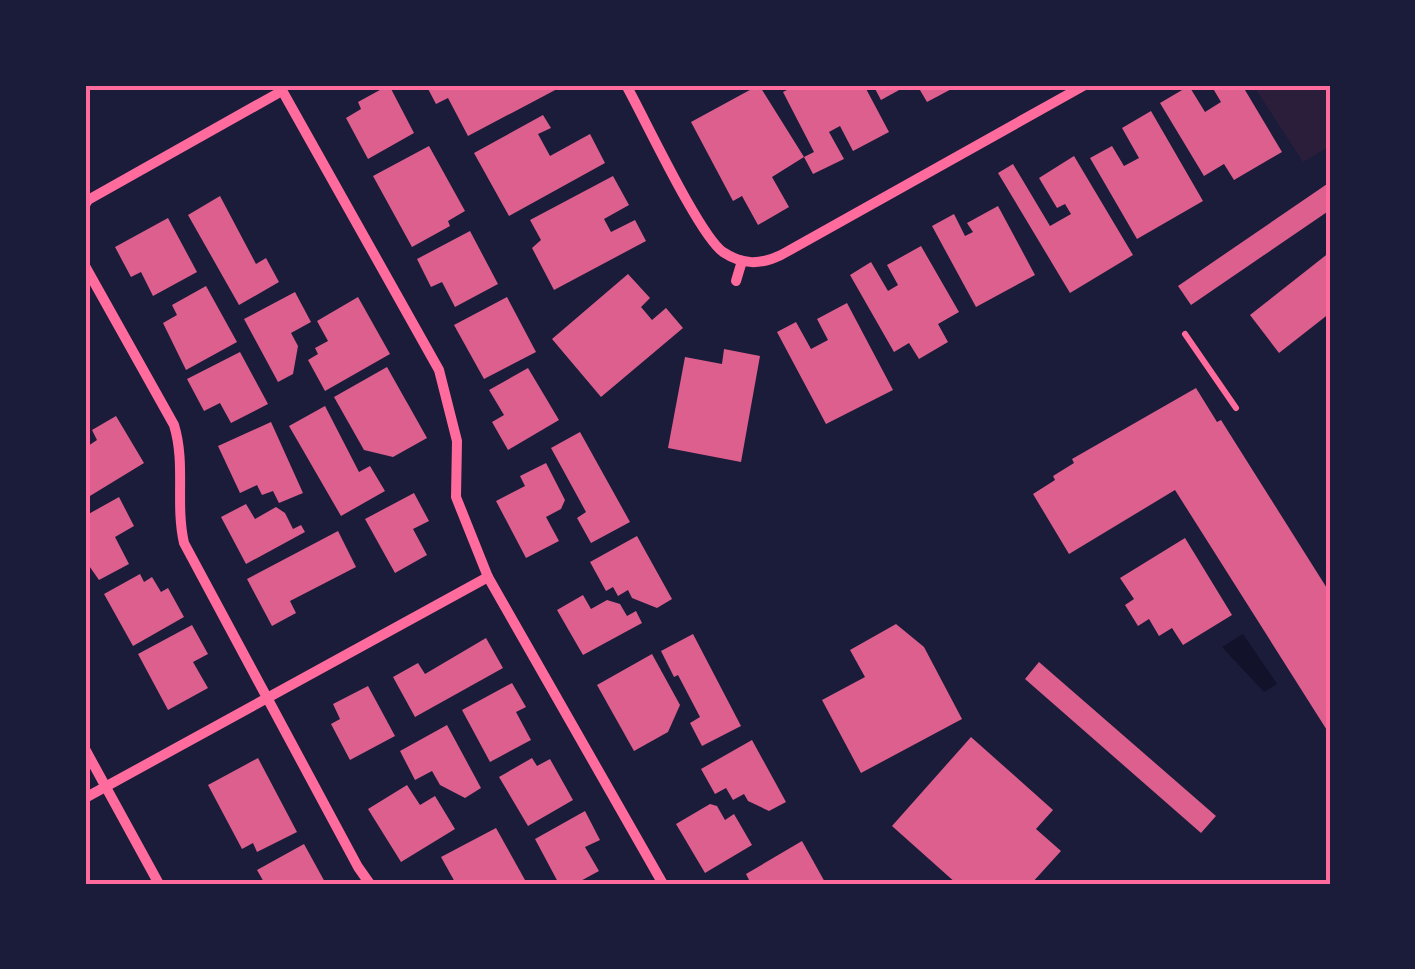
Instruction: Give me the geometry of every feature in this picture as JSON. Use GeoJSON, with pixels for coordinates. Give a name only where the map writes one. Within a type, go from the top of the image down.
{"type":"FeatureCollection","features":[{"type":"Feature","properties":{"kind":"street"},"geometry":{"type":"LineString","coordinates":[[626,85],[713,243],[747,262],[781,256],[1085,85]]}},
{"type":"Feature","properties":{"kind":"street"},"geometry":{"type":"LineString","coordinates":[[85,205],[281,88],[439,370],[457,441],[456,498],[488,577],[662,884]]}},
{"type":"Feature","properties":{"kind":"street"},"geometry":{"type":"LineString","coordinates":[[736,281],[747,262]]}},
{"type":"Feature","properties":{"kind":"street"},"geometry":{"type":"LineString","coordinates":[[85,266],[174,425],[182,450],[178,516],[184,543],[370,884]]}},
{"type":"Feature","properties":{"kind":"street"},"geometry":{"type":"LineString","coordinates":[[85,798],[488,577]]}},
{"type":"Feature","properties":{"kind":"street"},"geometry":{"type":"LineString","coordinates":[[85,749],[159,884]]}},
{"type":"Feature","properties":{"kind":"lane"},"geometry":{"type":"LineString","coordinates":[[1185,334],[1236,408]]}},
{"type":"Feature","properties":{"kind":"shaded area"},"geometry":{"type":"Polygon","coordinates":[[[1253,85],[1330,85],[1330,146],[1303,162],[1253,85]]]}},
{"type":"Feature","properties":{"kind":"shaded area"},"geometry":{"type":"Polygon","coordinates":[[[1243,634],[1277,684],[1264,692],[1222,647],[1243,634]]]}},
{"type":"Feature","properties":{"kind":"building"},"geometry":{"type":"Polygon","coordinates":[[[389,85],[414,133],[368,159],[346,118],[361,109],[358,102],[389,85]]]}},
{"type":"Feature","properties":{"kind":"building"},"geometry":{"type":"Polygon","coordinates":[[[426,85],[559,88],[468,136],[448,98],[436,104],[426,85]]]}},
{"type":"Feature","properties":{"kind":"building"},"geometry":{"type":"Polygon","coordinates":[[[759,85],[804,157],[772,177],[789,207],[758,225],[742,196],[733,201],[691,122],[759,85]]]}},
{"type":"Feature","properties":{"kind":"building"},"geometry":{"type":"Polygon","coordinates":[[[797,85],[864,85],[889,132],[853,151],[840,126],[829,132],[844,159],[813,174],[804,157],[814,152],[783,92],[797,85]]]}},
{"type":"Feature","properties":{"kind":"building"},"geometry":{"type":"Polygon","coordinates":[[[873,85],[899,85],[901,89],[881,100],[873,85]]]}},
{"type":"Feature","properties":{"kind":"building"},"geometry":{"type":"Polygon","coordinates":[[[917,85],[959,85],[927,102],[917,85]]]}},
{"type":"Feature","properties":{"kind":"building"},"geometry":{"type":"Polygon","coordinates":[[[1211,85],[1242,85],[1282,152],[1234,180],[1224,164],[1204,176],[1160,103],[1189,86],[1205,112],[1221,102],[1211,85]]]}},
{"type":"Feature","properties":{"kind":"building"},"geometry":{"type":"Polygon","coordinates":[[[1151,111],[1203,201],[1137,239],[1090,158],[1112,146],[1124,166],[1139,158],[1122,128],[1151,111]]]}},
{"type":"Feature","properties":{"kind":"building"},"geometry":{"type":"Polygon","coordinates":[[[543,115],[551,128],[538,134],[550,156],[590,134],[605,163],[509,216],[474,153],[543,115]]]}},
{"type":"Feature","properties":{"kind":"building"},"geometry":{"type":"Polygon","coordinates":[[[429,146],[465,211],[448,221],[450,226],[412,247],[373,176],[429,146]]]}},
{"type":"Feature","properties":{"kind":"building"},"geometry":{"type":"Polygon","coordinates":[[[1074,156],[1133,255],[1070,293],[998,173],[1013,164],[1050,226],[1071,214],[1065,204],[1057,208],[1039,178],[1074,156]]]}},
{"type":"Feature","properties":{"kind":"building"},"geometry":{"type":"Polygon","coordinates":[[[613,176],[629,205],[604,219],[611,232],[635,220],[646,241],[554,290],[532,248],[541,240],[530,220],[613,176]]]}},
{"type":"Feature","properties":{"kind":"building"},"geometry":{"type":"Polygon","coordinates":[[[1330,182],[1330,210],[1191,305],[1178,286],[1330,182]]]}},
{"type":"Feature","properties":{"kind":"building"},"geometry":{"type":"Polygon","coordinates":[[[220,196],[256,264],[266,258],[279,282],[239,305],[188,215],[220,196]]]}},
{"type":"Feature","properties":{"kind":"building"},"geometry":{"type":"Polygon","coordinates":[[[998,206],[1035,275],[976,307],[932,226],[954,214],[965,236],[973,232],[967,223],[998,206]]]}},
{"type":"Feature","properties":{"kind":"building"},"geometry":{"type":"Polygon","coordinates":[[[168,218],[197,272],[153,296],[141,272],[131,277],[115,247],[168,218]]]}},
{"type":"Feature","properties":{"kind":"building"},"geometry":{"type":"Polygon","coordinates":[[[470,231],[498,284],[455,307],[442,282],[431,287],[417,259],[470,231]]]}},
{"type":"Feature","properties":{"kind":"building"},"geometry":{"type":"Polygon","coordinates":[[[921,246],[959,312],[938,324],[948,342],[919,359],[909,343],[894,352],[850,275],[871,262],[888,291],[898,285],[887,265],[921,246]]]}},
{"type":"Feature","properties":{"kind":"building"},"geometry":{"type":"Polygon","coordinates":[[[1330,252],[1330,313],[1279,353],[1250,315],[1330,252]]]}},
{"type":"Feature","properties":{"kind":"building"},"geometry":{"type":"Polygon","coordinates":[[[628,274],[650,298],[641,307],[652,320],[666,308],[683,328],[601,397],[552,339],[628,274]]]}},
{"type":"Feature","properties":{"kind":"building"},"geometry":{"type":"Polygon","coordinates":[[[206,286],[237,342],[186,370],[163,323],[177,315],[172,305],[206,286]]]}},
{"type":"Feature","properties":{"kind":"building"},"geometry":{"type":"Polygon","coordinates":[[[295,292],[311,322],[291,333],[298,346],[293,374],[278,382],[244,319],[295,292]]]}},
{"type":"Feature","properties":{"kind":"building"},"geometry":{"type":"Polygon","coordinates":[[[358,297],[390,354],[325,391],[308,360],[318,354],[315,348],[328,341],[317,321],[358,297]]]}},
{"type":"Feature","properties":{"kind":"building"},"geometry":{"type":"Polygon","coordinates":[[[507,297],[536,352],[484,379],[454,325],[507,297]]]}},
{"type":"Feature","properties":{"kind":"building"},"geometry":{"type":"Polygon","coordinates":[[[847,303],[893,390],[826,424],[777,332],[796,322],[811,349],[828,340],[817,319],[847,303]]]}},
{"type":"Feature","properties":{"kind":"building"},"geometry":{"type":"Polygon","coordinates":[[[724,349],[760,356],[741,462],[668,448],[685,357],[722,364],[724,349]]]}},
{"type":"Feature","properties":{"kind":"building"},"geometry":{"type":"Polygon","coordinates":[[[240,352],[268,404],[231,423],[220,403],[204,411],[187,379],[240,352]]]}},
{"type":"Feature","properties":{"kind":"building"},"geometry":{"type":"Polygon","coordinates":[[[387,367],[427,438],[393,457],[364,450],[334,397],[387,367]]]}},
{"type":"Feature","properties":{"kind":"building"},"geometry":{"type":"Polygon","coordinates":[[[528,368],[559,420],[508,450],[492,422],[504,415],[489,390],[528,368]]]}},
{"type":"Feature","properties":{"kind":"building"},"geometry":{"type":"Polygon","coordinates":[[[1196,388],[1217,422],[1221,420],[1330,593],[1330,735],[1175,490],[1069,554],[1033,494],[1074,463],[1072,459],[1196,388]]]}},
{"type":"Feature","properties":{"kind":"building"},"geometry":{"type":"Polygon","coordinates":[[[325,406],[359,472],[370,466],[385,491],[341,516],[289,426],[325,406]]]}},
{"type":"Feature","properties":{"kind":"building"},"geometry":{"type":"Polygon","coordinates":[[[116,416],[144,463],[85,499],[85,480],[89,477],[85,471],[85,448],[97,440],[92,430],[116,416]]]}},
{"type":"Feature","properties":{"kind":"building"},"geometry":{"type":"Polygon","coordinates":[[[271,422],[303,493],[279,503],[273,491],[262,495],[257,485],[240,493],[218,446],[271,422]]]}},
{"type":"Feature","properties":{"kind":"building"},"geometry":{"type":"Polygon","coordinates":[[[580,432],[630,522],[591,543],[577,518],[586,512],[551,448],[580,432]]]}},
{"type":"Feature","properties":{"kind":"building"},"geometry":{"type":"Polygon","coordinates":[[[546,463],[565,500],[561,509],[546,517],[559,541],[526,558],[496,501],[525,486],[520,476],[546,463]]]}},
{"type":"Feature","properties":{"kind":"building"},"geometry":{"type":"Polygon","coordinates":[[[414,493],[429,521],[413,529],[427,555],[395,573],[365,519],[414,493]]]}},
{"type":"Feature","properties":{"kind":"building"},"geometry":{"type":"Polygon","coordinates":[[[119,497],[134,526],[115,537],[129,564],[99,580],[85,560],[85,516],[119,497]]]}},
{"type":"Feature","properties":{"kind":"building"},"geometry":{"type":"Polygon","coordinates":[[[246,504],[255,519],[276,507],[285,513],[293,529],[301,525],[305,532],[246,564],[221,517],[246,504]]]}},
{"type":"Feature","properties":{"kind":"building"},"geometry":{"type":"Polygon","coordinates":[[[338,531],[356,567],[290,601],[296,613],[272,626],[247,579],[338,531]]]}},
{"type":"Feature","properties":{"kind":"building"},"geometry":{"type":"Polygon","coordinates":[[[637,536],[672,599],[657,608],[632,598],[628,590],[618,596],[613,587],[606,591],[590,562],[637,536]]]}},
{"type":"Feature","properties":{"kind":"building"},"geometry":{"type":"Polygon","coordinates":[[[1185,538],[1232,615],[1183,645],[1172,628],[1159,636],[1149,619],[1138,626],[1125,605],[1134,599],[1120,578],[1185,538]]]}},
{"type":"Feature","properties":{"kind":"building"},"geometry":{"type":"Polygon","coordinates":[[[140,574],[144,582],[152,577],[161,592],[168,588],[184,617],[133,646],[104,594],[140,574]]]}},
{"type":"Feature","properties":{"kind":"building"},"geometry":{"type":"Polygon","coordinates":[[[583,595],[591,609],[607,600],[620,604],[627,616],[636,611],[642,623],[583,655],[557,610],[583,595]]]}},
{"type":"Feature","properties":{"kind":"building"},"geometry":{"type":"Polygon","coordinates":[[[896,624],[924,647],[962,719],[861,773],[822,700],[865,677],[850,650],[896,624]]]}},
{"type":"Feature","properties":{"kind":"building"},"geometry":{"type":"Polygon","coordinates":[[[192,625],[208,654],[193,662],[208,688],[168,710],[138,654],[192,625]]]}},
{"type":"Feature","properties":{"kind":"building"},"geometry":{"type":"Polygon","coordinates":[[[693,634],[741,726],[702,746],[690,723],[700,717],[661,651],[693,634]]]}},
{"type":"Feature","properties":{"kind":"building"},"geometry":{"type":"Polygon","coordinates":[[[486,638],[503,668],[415,717],[393,677],[418,663],[425,674],[486,638]]]}},
{"type":"Feature","properties":{"kind":"building"},"geometry":{"type":"Polygon","coordinates":[[[652,654],[680,705],[668,732],[634,751],[597,685],[652,654]]]}},
{"type":"Feature","properties":{"kind":"building"},"geometry":{"type":"Polygon","coordinates":[[[1039,662],[1216,816],[1201,833],[1025,679],[1039,662]]]}},
{"type":"Feature","properties":{"kind":"building"},"geometry":{"type":"Polygon","coordinates":[[[512,683],[526,707],[516,712],[531,740],[490,762],[462,710],[512,683]]]}},
{"type":"Feature","properties":{"kind":"building"},"geometry":{"type":"Polygon","coordinates":[[[368,686],[395,736],[350,760],[331,724],[340,719],[333,704],[368,686]]]}},
{"type":"Feature","properties":{"kind":"building"},"geometry":{"type":"Polygon","coordinates":[[[447,725],[481,788],[465,798],[440,785],[432,771],[415,780],[400,751],[447,725]]]}},
{"type":"Feature","properties":{"kind":"building"},"geometry":{"type":"Polygon","coordinates":[[[971,737],[1053,810],[1036,829],[1061,851],[1031,884],[957,884],[892,826],[971,737]]]}},
{"type":"Feature","properties":{"kind":"building"},"geometry":{"type":"Polygon","coordinates":[[[752,740],[786,802],[769,811],[748,801],[744,794],[733,800],[726,788],[715,794],[701,769],[752,740]]]}},
{"type":"Feature","properties":{"kind":"building"},"geometry":{"type":"Polygon","coordinates":[[[258,758],[297,832],[257,852],[253,843],[242,849],[208,785],[258,758]]]}},
{"type":"Feature","properties":{"kind":"building"},"geometry":{"type":"Polygon","coordinates":[[[532,758],[537,766],[550,759],[573,800],[528,826],[499,777],[532,758]]]}},
{"type":"Feature","properties":{"kind":"building"},"geometry":{"type":"Polygon","coordinates":[[[407,785],[420,805],[435,796],[455,829],[401,862],[368,809],[407,785]]]}},
{"type":"Feature","properties":{"kind":"building"},"geometry":{"type":"Polygon","coordinates":[[[710,804],[717,806],[725,820],[734,814],[752,845],[705,873],[676,824],[710,804]]]}},
{"type":"Feature","properties":{"kind":"building"},"geometry":{"type":"Polygon","coordinates":[[[585,811],[600,840],[585,847],[599,871],[575,884],[559,884],[535,839],[585,811]]]}},
{"type":"Feature","properties":{"kind":"building"},"geometry":{"type":"Polygon","coordinates":[[[496,828],[525,880],[517,884],[456,884],[441,857],[496,828]]]}},
{"type":"Feature","properties":{"kind":"building"},"geometry":{"type":"Polygon","coordinates":[[[802,841],[826,884],[751,884],[746,874],[802,841]]]}},
{"type":"Feature","properties":{"kind":"building"},"geometry":{"type":"Polygon","coordinates":[[[304,844],[326,884],[265,884],[257,870],[304,844]]]}}]}
